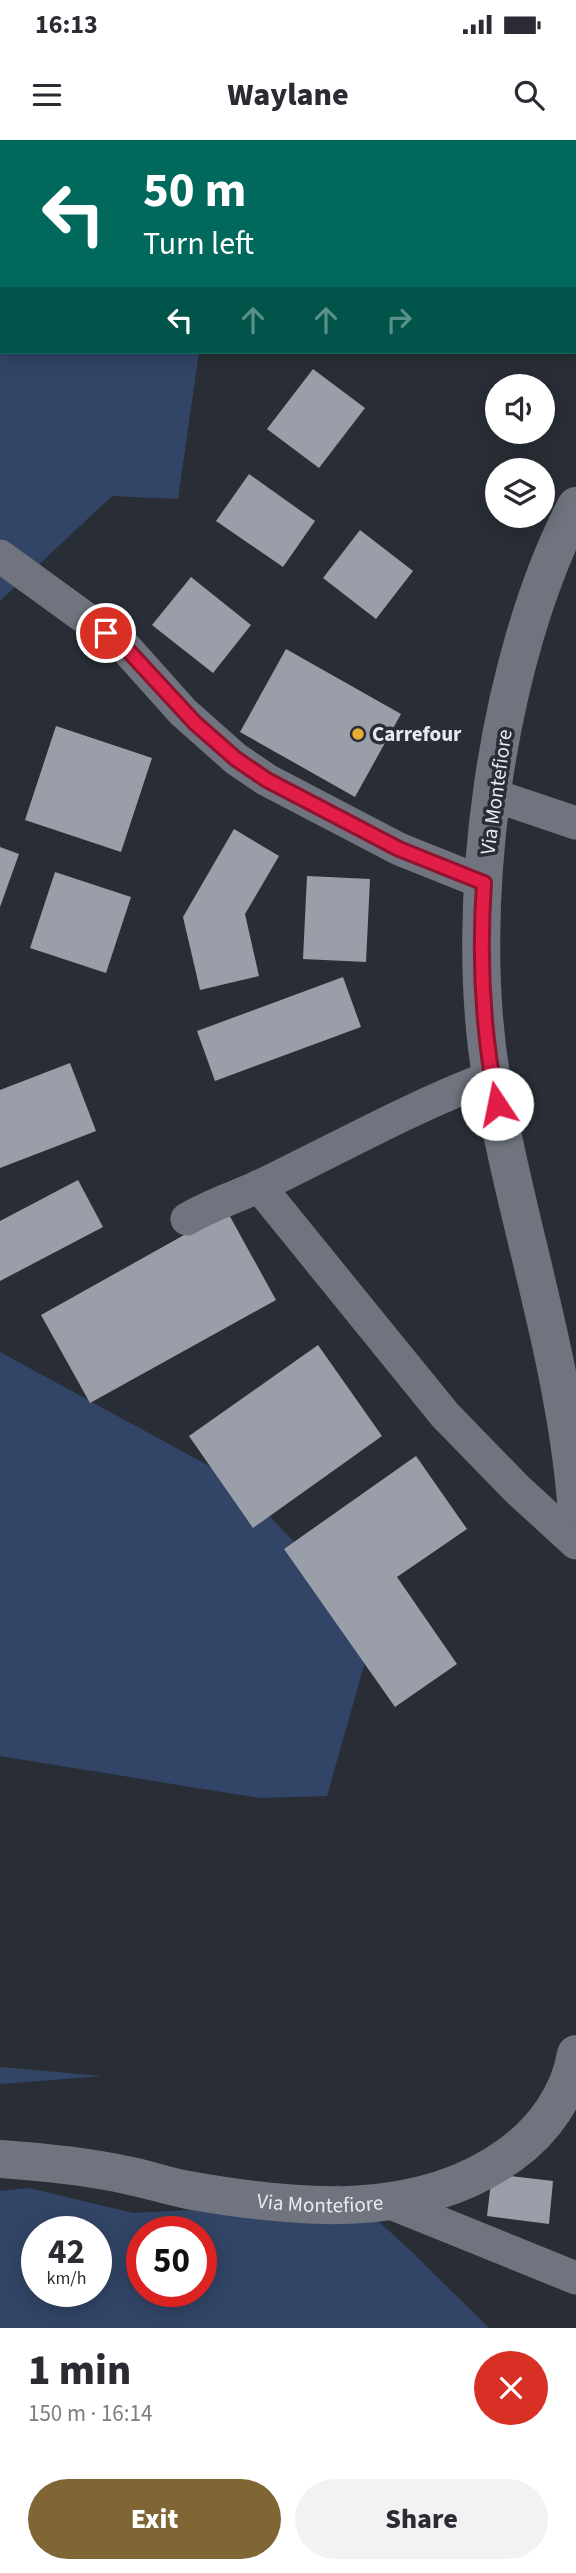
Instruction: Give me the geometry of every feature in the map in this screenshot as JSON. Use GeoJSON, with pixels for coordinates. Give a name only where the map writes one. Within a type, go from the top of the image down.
{"type":"FeatureCollection","features":[{"type":"Feature","properties":{"kind":"main road","name":"Via Montefiore"},"geometry":{"type":"LineString","coordinates":[[576,506],[542,586],[522,649],[506,716],[493,795],[484,883],[481,971],[484,1028],[491,1077],[555,1364],[567,1425],[576,1501]]}},
{"type":"Feature","properties":{"kind":"main road","name":"Via Montefiore"},"geometry":{"type":"LineString","coordinates":[[0,2159],[81,2167],[186,2189],[283,2203],[352,2205],[388,2202],[458,2184],[516,2151],[558,2105],[570,2079],[576,2054]]}},
{"type":"Feature","properties":{"kind":"street"},"geometry":{"type":"LineString","coordinates":[[0,556],[124,646],[183,712],[236,759],[267,780],[399,849],[484,883]]}},
{"type":"Feature","properties":{"kind":"street"},"geometry":{"type":"LineString","coordinates":[[493,795],[576,823]]}},
{"type":"Feature","properties":{"kind":"street"},"geometry":{"type":"LineString","coordinates":[[187,1219],[399,1115],[491,1077]]}},
{"type":"Feature","properties":{"kind":"street"},"geometry":{"type":"LineString","coordinates":[[259,1186],[445,1415],[517,1489],[576,1543]]}},
{"type":"Feature","properties":{"kind":"street"},"geometry":{"type":"LineString","coordinates":[[388,2202],[576,2278]]}},
{"type":"Feature","properties":{"kind":"shaded area"},"geometry":{"type":"Polygon","coordinates":[[[0,354],[199,354],[178,499],[112,496],[0,601],[0,354]]]}},
{"type":"Feature","properties":{"kind":"shaded area"},"geometry":{"type":"Polygon","coordinates":[[[0,1352],[235,1480],[294,1542],[335,1604],[365,1662],[327,1796],[259,1798],[0,1756],[0,1352]]]}},
{"type":"Feature","properties":{"kind":"shaded area"},"geometry":{"type":"Polygon","coordinates":[[[0,2067],[102,2076],[0,2084],[0,2067]]]}},
{"type":"Feature","properties":{"kind":"shaded area"},"geometry":{"type":"Polygon","coordinates":[[[339,2185],[489,2328],[0,2328],[0,2191],[29,2188],[133,2213],[246,2207],[339,2185]]]}},
{"type":"Feature","properties":{"kind":"building"},"geometry":{"type":"Polygon","coordinates":[[[313,369],[365,408],[319,468],[267,429],[313,369]]]}},
{"type":"Feature","properties":{"kind":"building"},"geometry":{"type":"Polygon","coordinates":[[[249,474],[315,521],[283,567],[216,521],[249,474]]]}},
{"type":"Feature","properties":{"kind":"building"},"geometry":{"type":"Polygon","coordinates":[[[360,530],[413,571],[376,619],[323,578],[360,530]]]}},
{"type":"Feature","properties":{"kind":"building"},"geometry":{"type":"Polygon","coordinates":[[[191,577],[251,625],[213,673],[152,625],[191,577]]]}},
{"type":"Feature","properties":{"kind":"building"},"geometry":{"type":"Polygon","coordinates":[[[286,649],[401,714],[355,797],[240,732],[286,649]]]}},
{"type":"Feature","properties":{"kind":"building"},"geometry":{"type":"Polygon","coordinates":[[[56,726],[152,758],[121,852],[25,820],[56,726]]]}},
{"type":"Feature","properties":{"kind":"building"},"geometry":{"type":"Polygon","coordinates":[[[234,829],[279,856],[245,914],[259,976],[200,990],[183,917],[234,829]]]}},
{"type":"Feature","properties":{"kind":"building"},"geometry":{"type":"Polygon","coordinates":[[[0,847],[19,854],[0,907],[0,847]]]}},
{"type":"Feature","properties":{"kind":"building"},"geometry":{"type":"Polygon","coordinates":[[[55,872],[131,897],[106,973],[30,948],[55,872]]]}},
{"type":"Feature","properties":{"kind":"building"},"geometry":{"type":"Polygon","coordinates":[[[307,876],[370,879],[366,962],[303,959],[307,876]]]}},
{"type":"Feature","properties":{"kind":"building"},"geometry":{"type":"Polygon","coordinates":[[[343,977],[361,1027],[215,1081],[197,1031],[343,977]]]}},
{"type":"Feature","properties":{"kind":"building"},"geometry":{"type":"Polygon","coordinates":[[[70,1063],[96,1131],[0,1168],[0,1090],[70,1063]]]}},
{"type":"Feature","properties":{"kind":"building"},"geometry":{"type":"Polygon","coordinates":[[[78,1180],[103,1227],[0,1281],[0,1221],[78,1180]]]}},
{"type":"Feature","properties":{"kind":"building"},"geometry":{"type":"Polygon","coordinates":[[[227,1211],[276,1300],[90,1403],[41,1315],[227,1211]]]}},
{"type":"Feature","properties":{"kind":"building"},"geometry":{"type":"Polygon","coordinates":[[[318,1345],[382,1436],[253,1528],[189,1436],[318,1345]]]}},
{"type":"Feature","properties":{"kind":"building"},"geometry":{"type":"Polygon","coordinates":[[[416,1456],[467,1529],[397,1577],[457,1664],[395,1707],[284,1549],[416,1456]]]}},
{"type":"Feature","properties":{"kind":"building"},"geometry":{"type":"Polygon","coordinates":[[[492,2174],[553,2181],[549,2224],[487,2216],[492,2174]]]}},
{"type":"Feature","properties":{"kind":"place","name":"Carrefour"},"geometry":{"type":"Point","coordinates":[358,734]}},
{"type":"Feature","properties":{"kind":"route"},"geometry":{"type":"LineString","coordinates":[[106,633],[124,646],[195,723],[236,759],[267,780],[399,849],[484,883],[481,971],[484,1028],[497,1104]]}}]}
